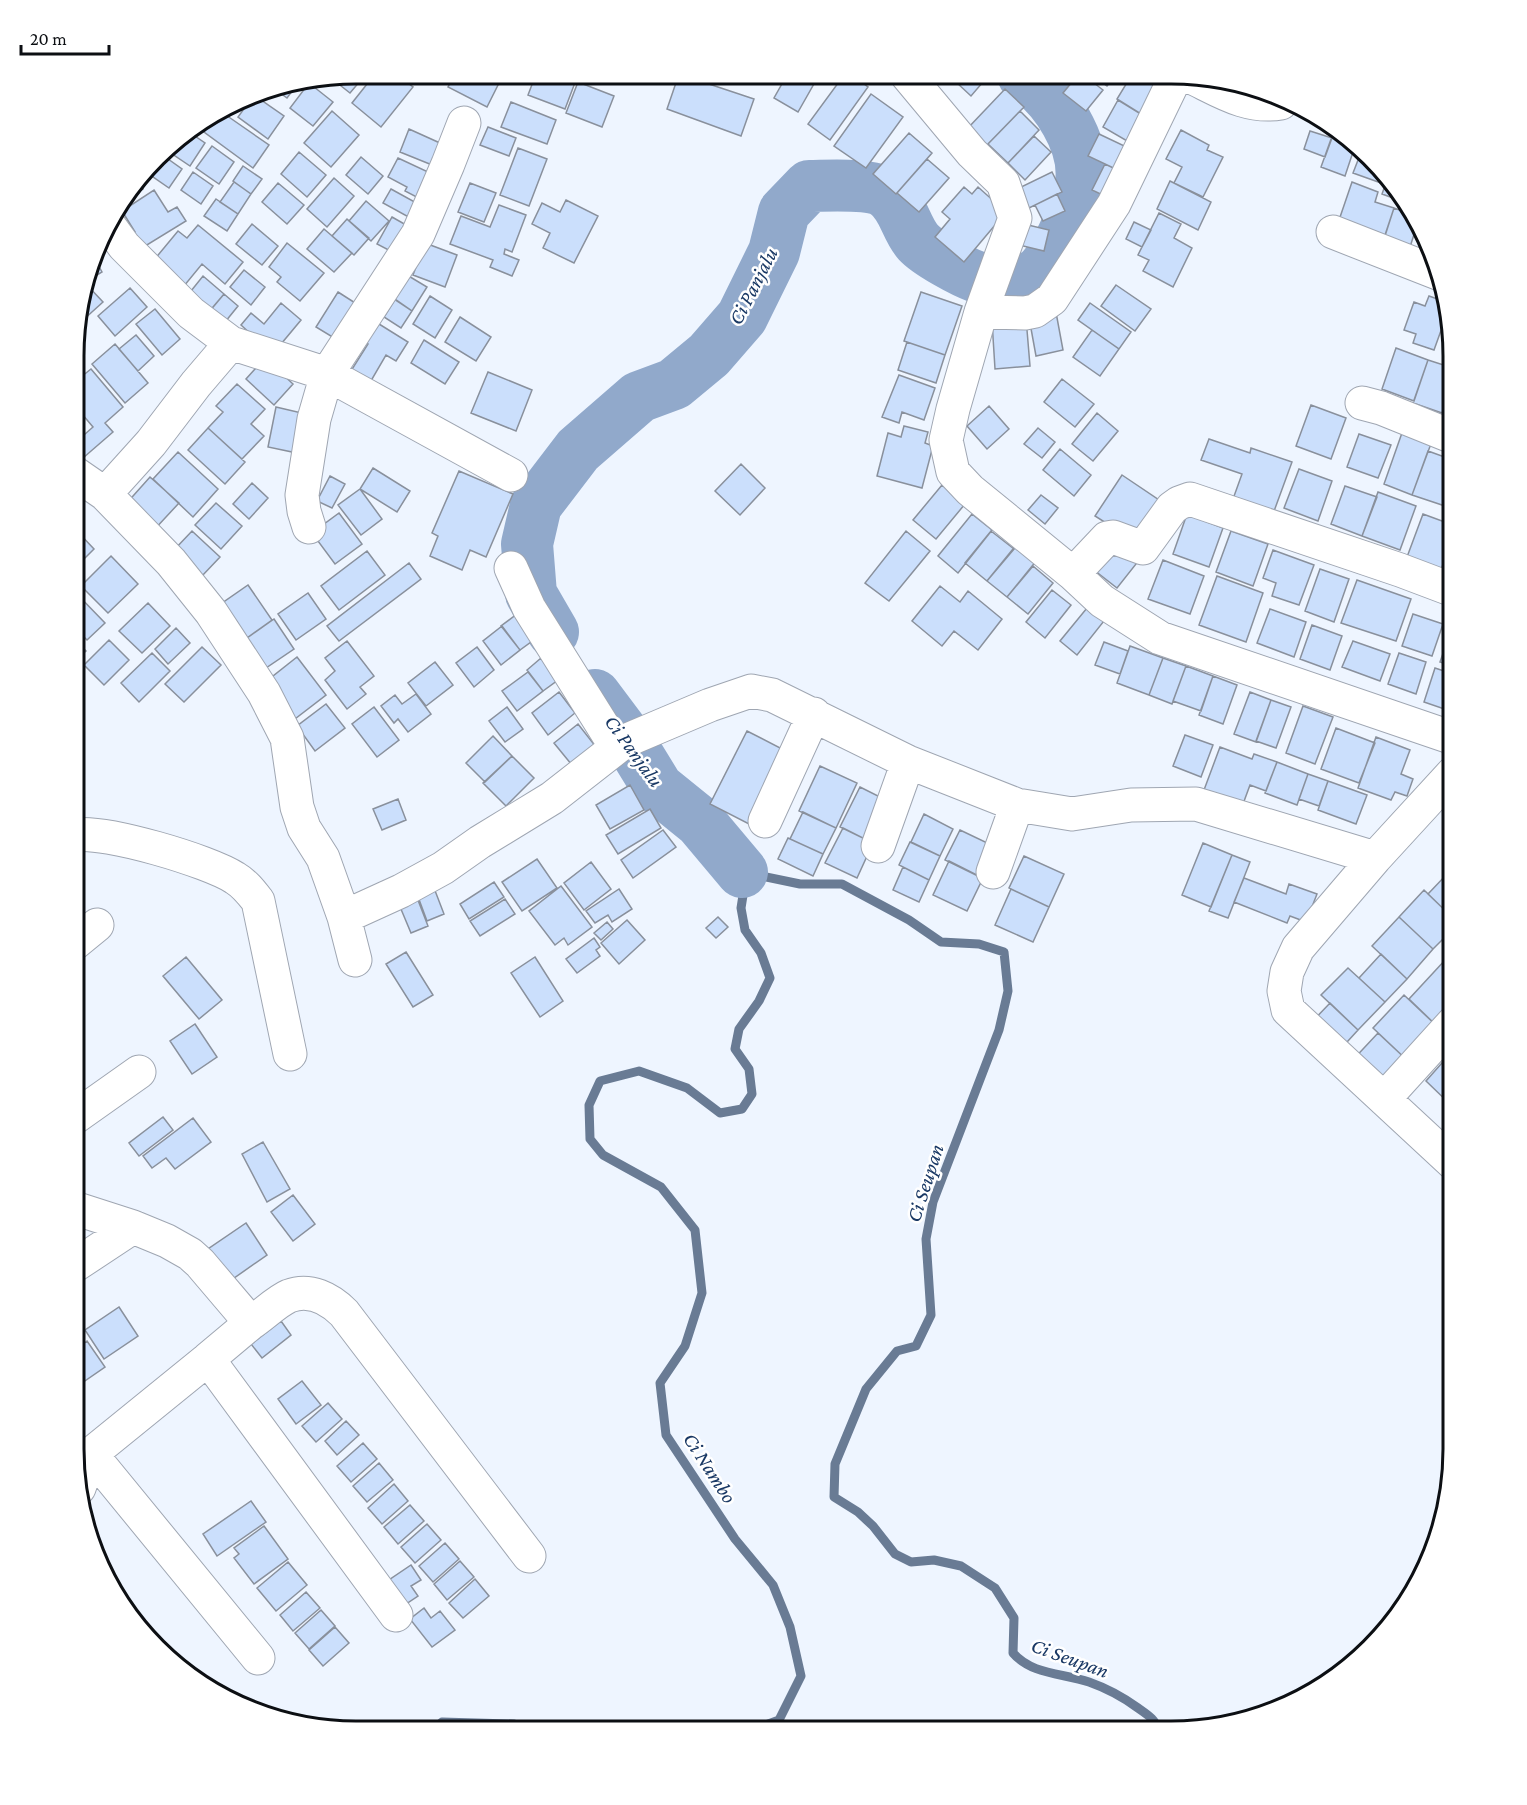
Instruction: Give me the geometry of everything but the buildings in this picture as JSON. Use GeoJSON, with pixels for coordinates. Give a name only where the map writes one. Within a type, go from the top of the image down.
{"type":"FeatureCollection","features":[{"type":"Feature","properties":{"kind":"street"},"geometry":{"type":"LineString","coordinates":[[914,84],[972,153],[1002,183],[1015,218],[982,309],[963,371],[946,440],[953,472],[970,490],[1073,574],[1102,601],[1161,638],[1443,735]]}},
{"type":"Feature","properties":{"kind":"street"},"geometry":{"type":"LineString","coordinates":[[982,309],[1025,313],[1035,311],[1052,299],[1114,204],[1172,84]]}},
{"type":"Feature","properties":{"kind":"street"},"geometry":{"type":"LineString","coordinates":[[1211,87],[1241,101],[1273,104]]}},
{"type":"Feature","properties":{"kind":"street"},"geometry":{"type":"LineString","coordinates":[[309,527],[302,495],[314,419],[327,374],[418,234],[464,123]]}},
{"type":"Feature","properties":{"kind":"street"},"geometry":{"type":"LineString","coordinates":[[114,232],[124,246],[191,313],[231,343],[327,374],[511,475]]}},
{"type":"Feature","properties":{"kind":"street"},"geometry":{"type":"LineString","coordinates":[[1333,232],[1430,270]]}},
{"type":"Feature","properties":{"kind":"street"},"geometry":{"type":"LineString","coordinates":[[105,494],[151,443],[231,343]]}},
{"type":"Feature","properties":{"kind":"street"},"geometry":{"type":"LineString","coordinates":[[1362,403],[1381,408],[1443,433]]}},
{"type":"Feature","properties":{"kind":"street"},"geometry":{"type":"LineString","coordinates":[[84,480],[105,494],[171,562],[211,612],[264,693],[287,738],[297,807],[304,828],[323,858],[344,917],[355,960]]}},
{"type":"Feature","properties":{"kind":"street"},"geometry":{"type":"LineString","coordinates":[[1073,574],[1107,538],[1113,537],[1143,548],[1172,508],[1190,499],[1443,586]]}},
{"type":"Feature","properties":{"kind":"street"},"geometry":{"type":"LineString","coordinates":[[511,568],[529,608],[621,744]]}},
{"type":"Feature","properties":{"kind":"street"},"geometry":{"type":"LineString","coordinates":[[344,917],[444,868],[480,842],[552,798],[621,744],[710,705],[751,691],[771,695],[814,714],[908,762],[1017,805],[1072,814],[1131,805],[1196,804],[1375,858]]}},
{"type":"Feature","properties":{"kind":"street"},"geometry":{"type":"LineString","coordinates":[[765,821],[814,714]]}},
{"type":"Feature","properties":{"kind":"street"},"geometry":{"type":"LineString","coordinates":[[878,846],[908,762]]}},
{"type":"Feature","properties":{"kind":"street"},"geometry":{"type":"LineString","coordinates":[[1443,784],[1375,858],[1298,948],[1287,972],[1284,991],[1288,1010],[1443,1154]]}},
{"type":"Feature","properties":{"kind":"street"},"geometry":{"type":"LineString","coordinates":[[993,872],[1017,805]]}},
{"type":"Feature","properties":{"kind":"street"},"geometry":{"type":"LineString","coordinates":[[84,833],[179,854],[233,877],[248,887],[258,901],[290,1054]]}},
{"type":"Feature","properties":{"kind":"street"},"geometry":{"type":"LineString","coordinates":[[1384,1100],[1443,1034]]}},
{"type":"Feature","properties":{"kind":"street"},"geometry":{"type":"LineString","coordinates":[[84,1111],[139,1072]]}},
{"type":"Feature","properties":{"kind":"street"},"geometry":{"type":"LineString","coordinates":[[84,1211],[167,1241],[195,1258],[251,1323]]}},
{"type":"Feature","properties":{"kind":"street"},"geometry":{"type":"LineString","coordinates":[[84,1259],[133,1227]]}},
{"type":"Feature","properties":{"kind":"street"},"geometry":{"type":"LineString","coordinates":[[85,1470],[91,1454],[251,1323],[289,1296],[305,1293],[320,1295],[344,1313],[529,1556]]}},
{"type":"Feature","properties":{"kind":"street"},"geometry":{"type":"LineString","coordinates":[[208,1359],[396,1615]]}},
{"type":"Feature","properties":{"kind":"street"},"geometry":{"type":"LineString","coordinates":[[91,1454],[258,1658]]}},
{"type":"Feature","properties":{"kind":"waterway","name":"Ci Panjalu"},"geometry":{"type":"LineString","coordinates":[[553,632],[531,594],[527,544],[536,505],[578,450],[639,397],[674,384],[709,355],[742,317],[774,252],[784,212],[809,186],[860,186],[886,193],[901,210],[918,242],[946,262],[977,277],[996,280],[1019,279],[1031,277],[1043,268],[1057,247],[1072,214],[1080,191],[1081,168],[1079,152],[1066,122],[1057,108],[1035,84]]}},
{"type":"Feature","properties":{"kind":"waterway","name":"Ci Panjalu"},"geometry":{"type":"LineString","coordinates":[[595,695],[628,739],[658,788],[700,822],[742,872]]}},
{"type":"Feature","properties":{"kind":"waterway","name":"Ci Seupan"},"geometry":{"type":"LineString","coordinates":[[776,1721],[779,1720],[801,1676],[790,1627],[773,1585],[735,1539],[666,1435],[660,1383],[685,1346],[702,1293],[695,1230],[661,1187],[603,1155],[590,1139],[589,1105],[600,1081],[639,1071],[687,1088],[720,1113],[742,1109],[752,1094],[749,1069],[735,1049],[739,1029],[759,1001],[770,978],[761,953],[745,930],[741,908],[744,889],[742,872],[800,884],[842,884],[909,920],[941,942],[979,944],[1004,952],[1008,991],[999,1030],[933,1202],[926,1239],[931,1315],[916,1346],[897,1351],[866,1389],[835,1464],[834,1497],[858,1512],[873,1526],[895,1554],[911,1562],[934,1560],[961,1566],[995,1588],[1014,1618],[1013,1653],[1029,1666],[1102,1687],[1132,1704],[1153,1721]]}},
{"type":"Feature","properties":{"kind":"water label","name":"Ci Nambo"},"geometry":{"type":"Point","coordinates":[710,1468]}}]}
